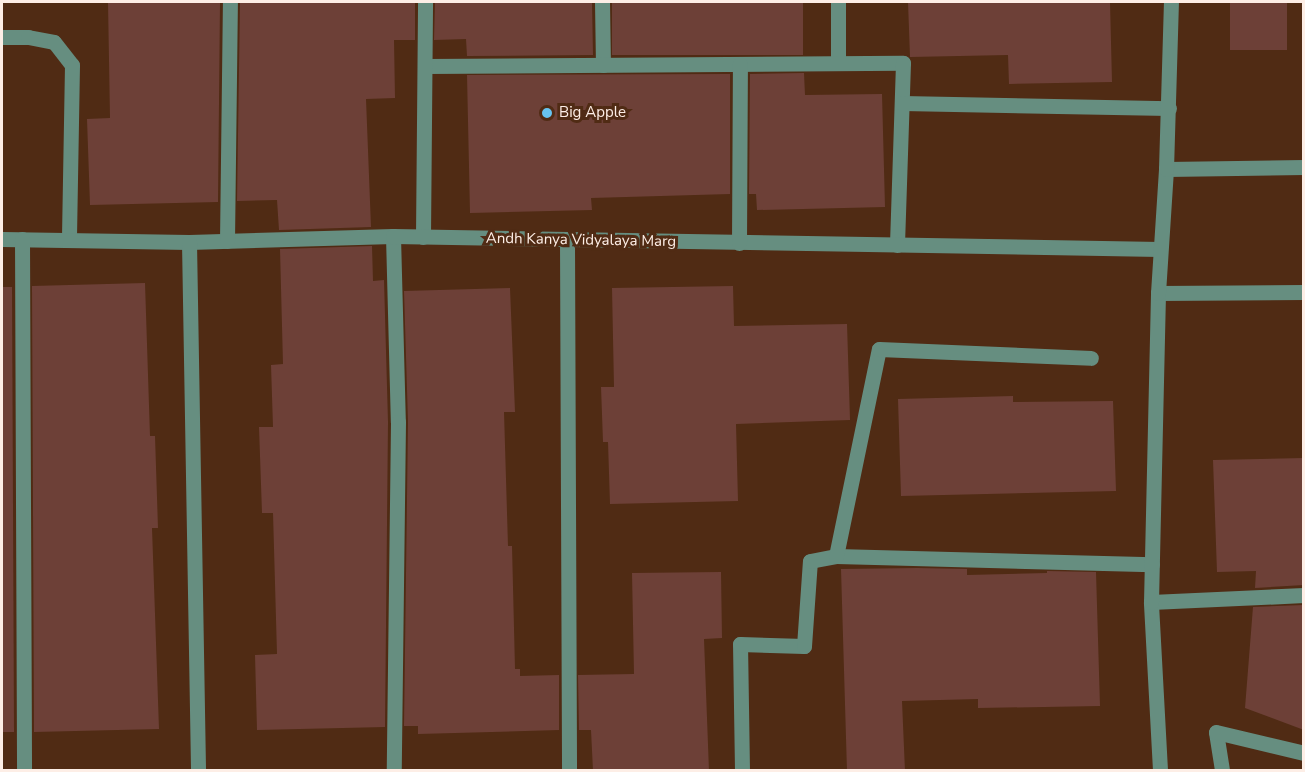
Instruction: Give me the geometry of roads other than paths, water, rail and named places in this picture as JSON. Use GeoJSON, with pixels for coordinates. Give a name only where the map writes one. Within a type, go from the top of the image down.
{"type":"FeatureCollection","features":[{"type":"Feature","properties":{"kind":"street"},"geometry":{"type":"LineString","coordinates":[[227,241],[230,2]]}},
{"type":"Feature","properties":{"kind":"street"},"geometry":{"type":"LineString","coordinates":[[423,237],[425,2]]}},
{"type":"Feature","properties":{"kind":"street"},"geometry":{"type":"LineString","coordinates":[[602,2],[603,64]]}},
{"type":"Feature","properties":{"kind":"street"},"geometry":{"type":"LineString","coordinates":[[838,2],[838,63]]}},
{"type":"Feature","properties":{"kind":"street"},"geometry":{"type":"LineString","coordinates":[[1160,771],[1151,602],[1158,293],[1169,108],[1171,2]]}},
{"type":"Feature","properties":{"kind":"street"},"geometry":{"type":"LineString","coordinates":[[2,37],[28,37],[54,42],[72,65],[69,240]]}},
{"type":"Feature","properties":{"kind":"street"},"geometry":{"type":"LineString","coordinates":[[425,66],[903,63],[897,245]]}},
{"type":"Feature","properties":{"kind":"street"},"geometry":{"type":"LineString","coordinates":[[740,64],[740,243]]}},
{"type":"Feature","properties":{"kind":"street"},"geometry":{"type":"LineString","coordinates":[[902,103],[1169,108]]}},
{"type":"Feature","properties":{"kind":"street"},"geometry":{"type":"LineString","coordinates":[[1166,169],[1304,167]]}},
{"type":"Feature","properties":{"kind":"street"},"geometry":{"type":"LineString","coordinates":[[393,236],[398,422],[394,771]]}},
{"type":"Feature","properties":{"kind":"street","name":"Andh Kanya Vidyalaya Marg"},"geometry":{"type":"LineString","coordinates":[[2,239],[189,242],[393,236],[567,241],[1160,249]]}},
{"type":"Feature","properties":{"kind":"street"},"geometry":{"type":"LineString","coordinates":[[22,239],[24,771]]}},
{"type":"Feature","properties":{"kind":"street"},"geometry":{"type":"LineString","coordinates":[[567,241],[570,771]]}},
{"type":"Feature","properties":{"kind":"street"},"geometry":{"type":"LineString","coordinates":[[189,242],[198,771]]}},
{"type":"Feature","properties":{"kind":"street"},"geometry":{"type":"LineString","coordinates":[[1158,293],[1304,292]]}},
{"type":"Feature","properties":{"kind":"street"},"geometry":{"type":"LineString","coordinates":[[836,556],[879,349],[1091,358]]}},
{"type":"Feature","properties":{"kind":"street"},"geometry":{"type":"LineString","coordinates":[[742,771],[740,644],[804,646],[810,561],[836,556],[1152,564]]}},
{"type":"Feature","properties":{"kind":"street"},"geometry":{"type":"LineString","coordinates":[[1151,602],[1304,595]]}},
{"type":"Feature","properties":{"kind":"street"},"geometry":{"type":"LineString","coordinates":[[1222,771],[1216,732],[1304,753]]}},
{"type":"Feature","properties":{"kind":"place","name":"Big Apple"},"geometry":{"type":"Point","coordinates":[547,113]}}]}
